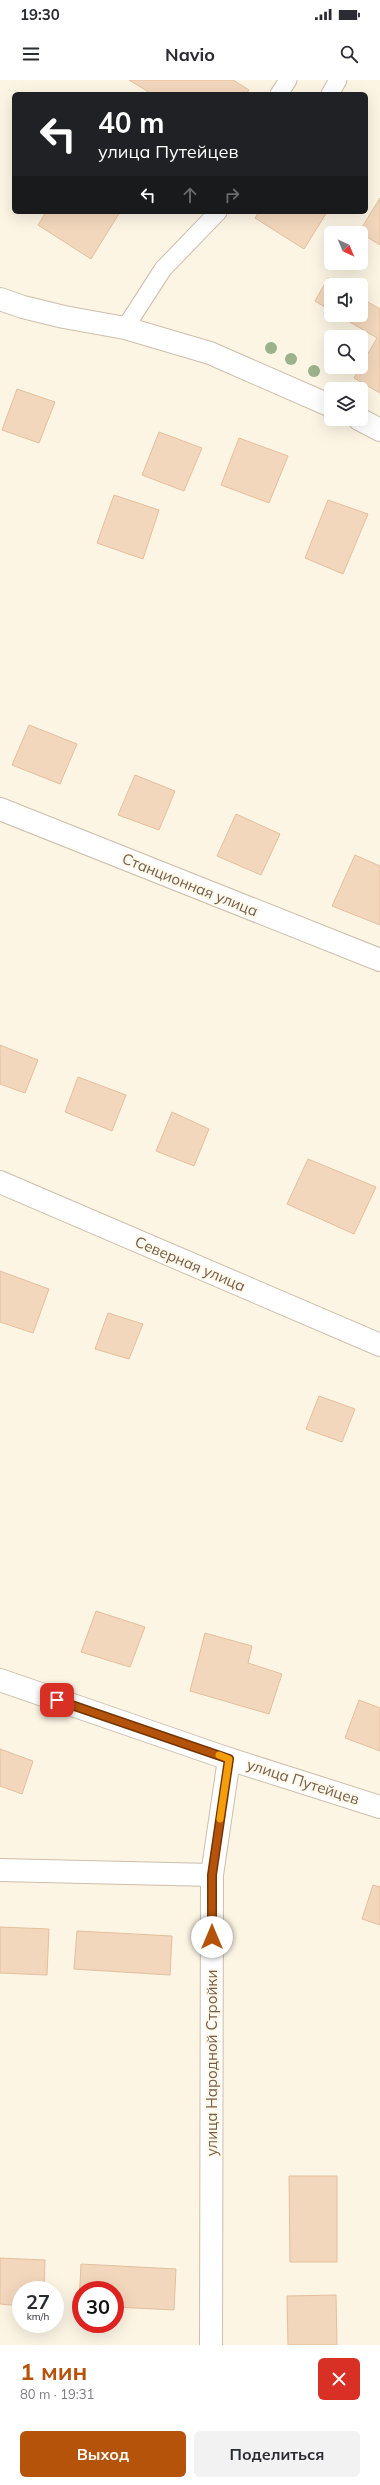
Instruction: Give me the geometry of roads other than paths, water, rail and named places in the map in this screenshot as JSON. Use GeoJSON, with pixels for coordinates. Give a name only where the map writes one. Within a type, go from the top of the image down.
{"type":"FeatureCollection","features":[{"type":"Feature","properties":{"kind":"street"},"geometry":{"type":"LineString","coordinates":[[0,299],[37,310],[125,328],[210,353],[324,403]]}},
{"type":"Feature","properties":{"kind":"street"},"geometry":{"type":"LineString","coordinates":[[368,424],[380,430]]}},
{"type":"Feature","properties":{"kind":"street","name":"Станционная улица"},"geometry":{"type":"LineString","coordinates":[[0,809],[380,960]]}},
{"type":"Feature","properties":{"kind":"street","name":"Северная улица"},"geometry":{"type":"LineString","coordinates":[[0,1182],[380,1345]]}},
{"type":"Feature","properties":{"kind":"street","name":"улица Путейцев"},"geometry":{"type":"LineString","coordinates":[[0,1680],[229,1759],[380,1807]]}},
{"type":"Feature","properties":{"kind":"street","name":"улица Народной Стройки"},"geometry":{"type":"LineString","coordinates":[[211,2345],[212,1875],[229,1759]]}},
{"type":"Feature","properties":{"kind":"street"},"geometry":{"type":"LineString","coordinates":[[0,1870],[212,1875]]}},
{"type":"Feature","properties":{"kind":"lane"},"geometry":{"type":"LineString","coordinates":[[280,92],[288,80]]}},
{"type":"Feature","properties":{"kind":"lane"},"geometry":{"type":"LineString","coordinates":[[331,92],[338,80]]}},
{"type":"Feature","properties":{"kind":"lane"},"geometry":{"type":"LineString","coordinates":[[125,328],[199,214]]}},
{"type":"Feature","properties":{"kind":"lane"},"geometry":{"type":"LineString","coordinates":[[163,269],[216,214]]}}]}
